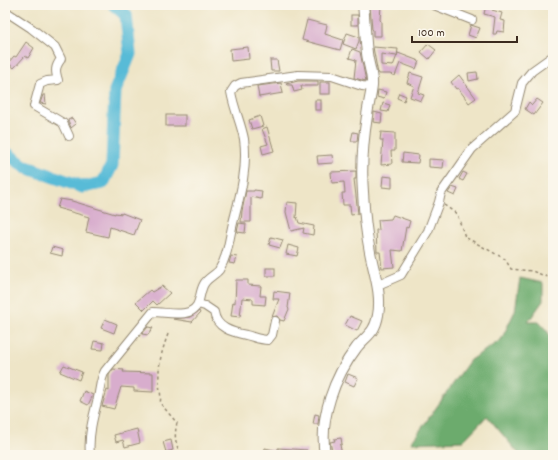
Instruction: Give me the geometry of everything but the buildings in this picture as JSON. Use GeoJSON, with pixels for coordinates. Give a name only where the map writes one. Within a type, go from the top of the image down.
{"type":"FeatureCollection","features":[{"type":"Feature","properties":{"kind":"street"},"geometry":{"type":"LineString","coordinates":[[325,455],[324,432],[328,402],[350,357],[374,329],[378,315],[378,285],[366,224],[363,191],[363,147],[372,78],[365,42],[363,5]]}},
{"type":"Feature","properties":{"kind":"street"},"geometry":{"type":"LineString","coordinates":[[434,5],[472,20]]}},
{"type":"Feature","properties":{"kind":"street"},"geometry":{"type":"LineString","coordinates":[[5,11],[55,47],[60,59],[56,65],[58,80],[47,81],[40,84],[34,106],[63,123],[69,136]]}},
{"type":"Feature","properties":{"kind":"street"},"geometry":{"type":"LineString","coordinates":[[378,285],[401,275],[428,231],[440,202],[441,193],[472,149],[515,111],[522,83],[532,71],[553,56]]}},
{"type":"Feature","properties":{"kind":"street"},"geometry":{"type":"LineString","coordinates":[[90,455],[90,439],[94,413],[101,379],[105,371],[152,312],[188,312],[196,308],[204,283],[218,271],[225,258],[238,204],[245,159],[244,139],[233,100],[232,92],[235,86],[298,75],[332,76],[362,86],[372,87]]}},
{"type":"Feature","properties":{"kind":"street"},"geometry":{"type":"LineString","coordinates":[[198,304],[205,306],[214,312],[215,318],[220,325],[229,331],[262,340],[268,340],[272,335],[275,321]]}},
{"type":"Feature","properties":{"kind":"path"},"geometry":{"type":"LineString","coordinates":[[440,202],[458,214],[465,236],[505,259],[511,269],[532,271],[553,279]]}},
{"type":"Feature","properties":{"kind":"path"},"geometry":{"type":"LineString","coordinates":[[168,334],[159,361],[159,382],[162,395],[160,403],[177,423],[174,434],[176,444],[182,455]]}},
{"type":"Feature","properties":{"kind":"green space"},"geometry":{"type":"Polygon","coordinates":[[[520,278],[543,283],[543,301],[528,322],[539,322],[548,332],[553,346],[553,455],[519,454],[487,416],[463,441],[411,443],[470,360],[501,340],[515,311],[520,278]]]}},
{"type":"Feature","properties":{"kind":"waterway"},"geometry":{"type":"LineString","coordinates":[[5,152],[26,167],[83,187],[103,183],[112,165],[115,91],[130,54],[126,15],[114,5]]}}]}
